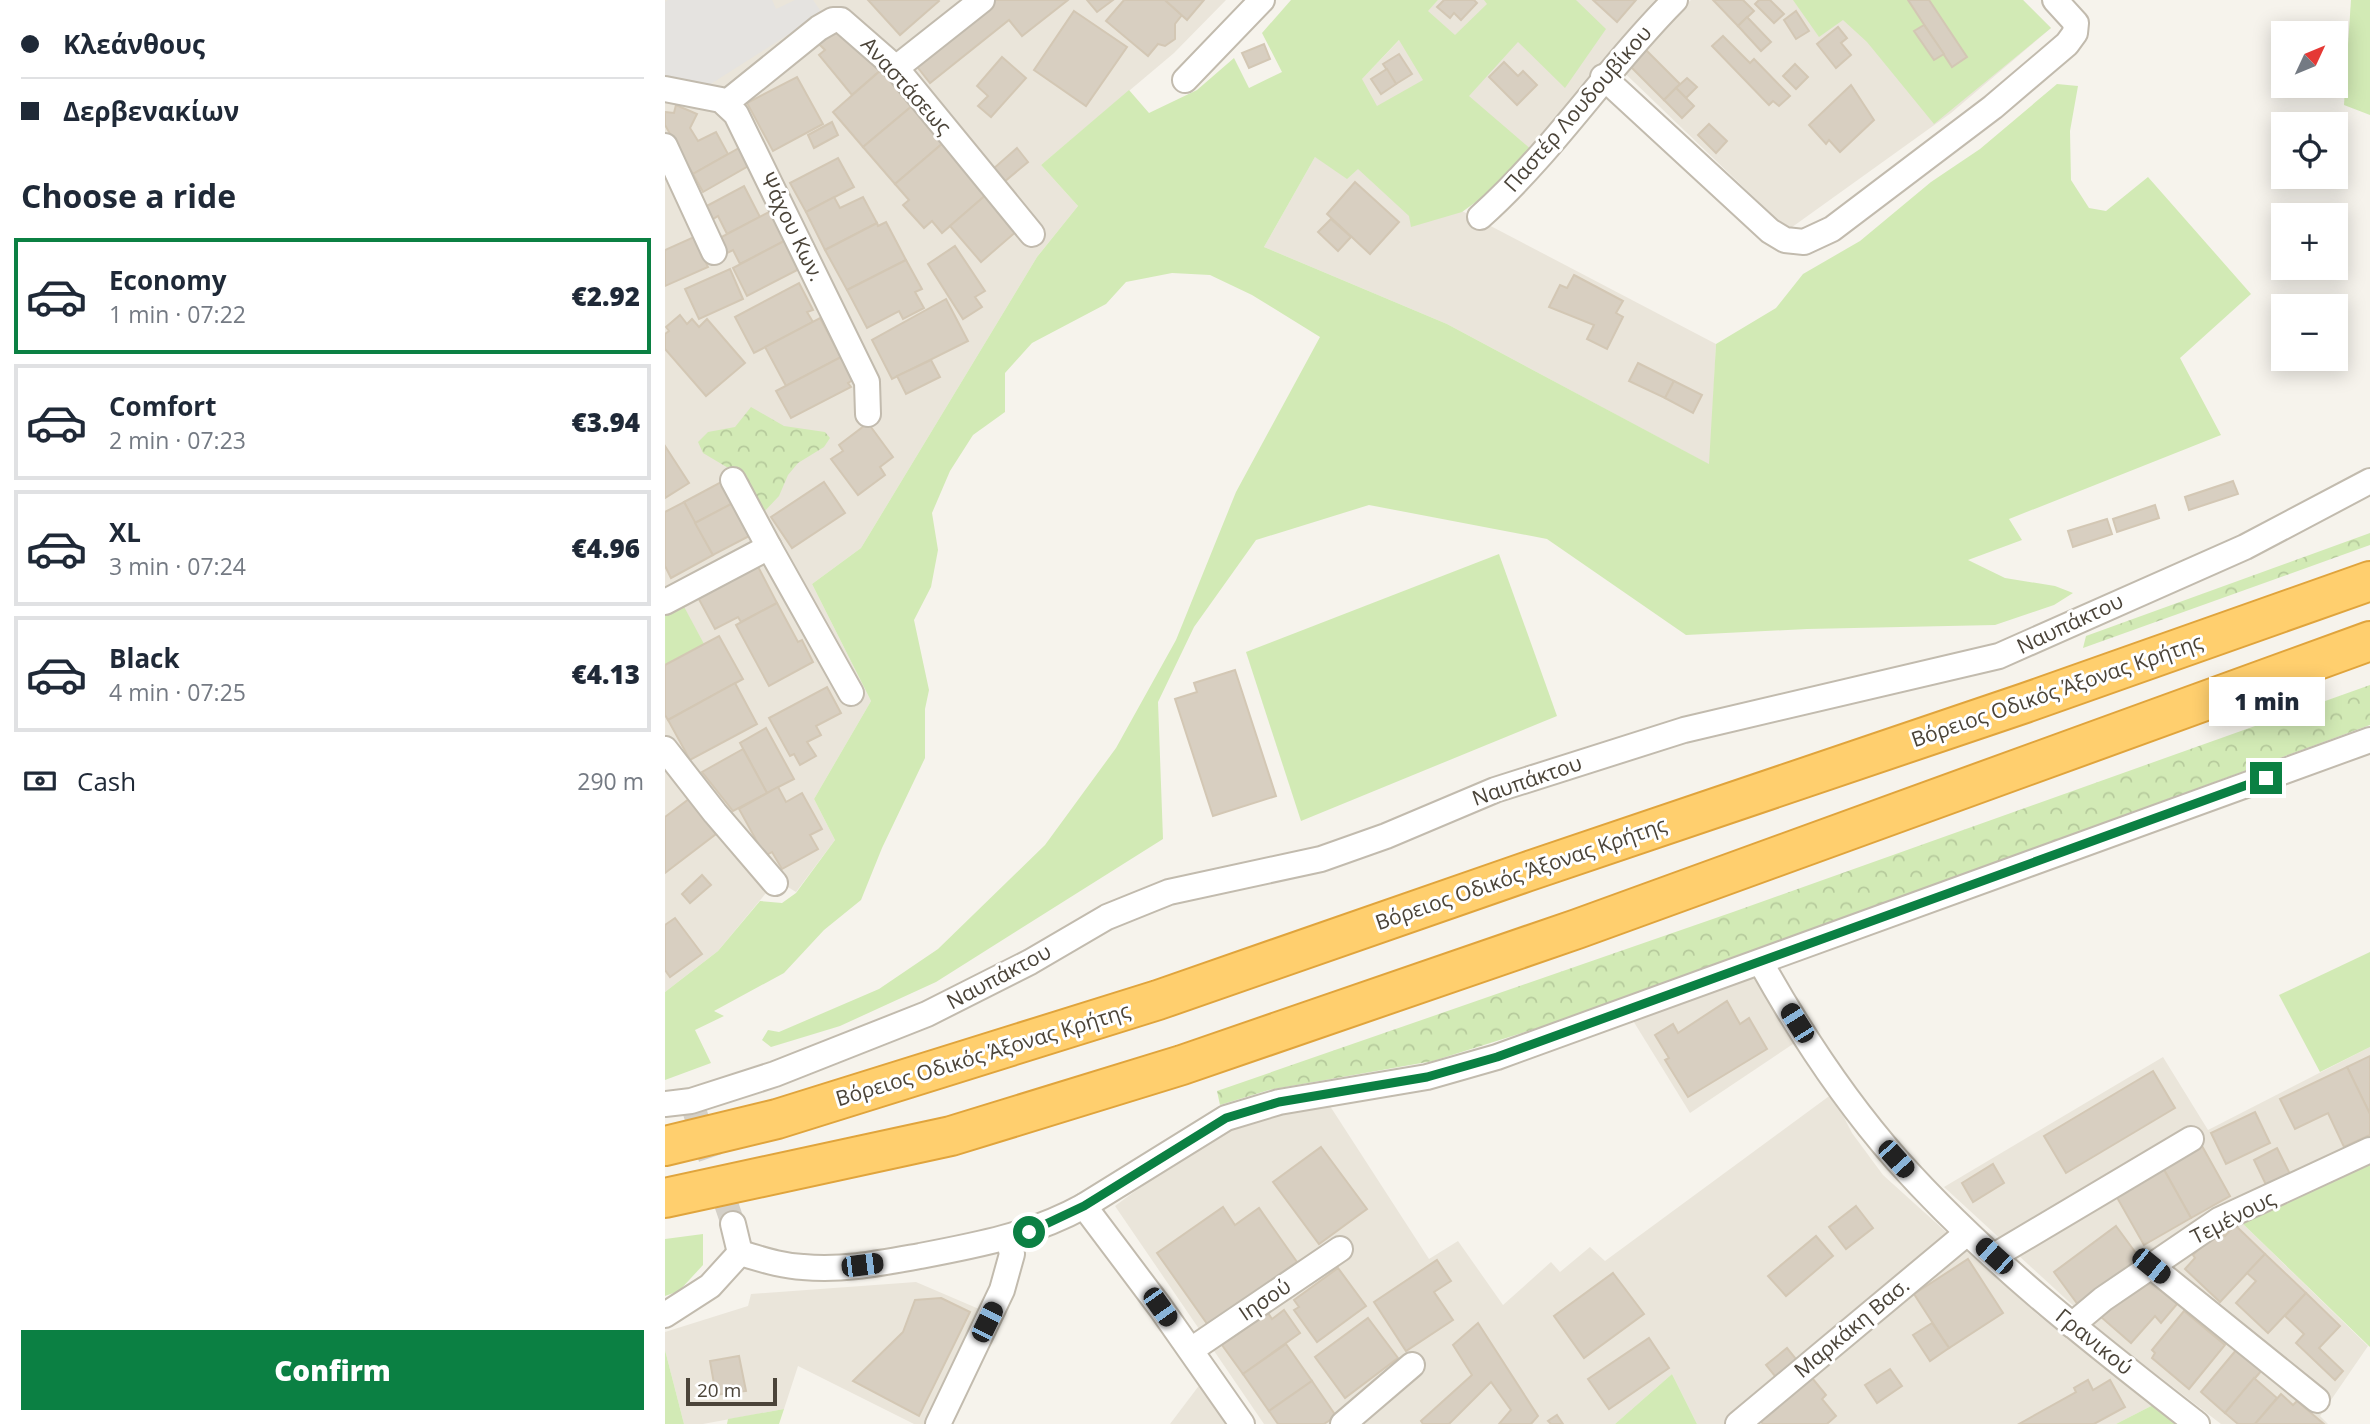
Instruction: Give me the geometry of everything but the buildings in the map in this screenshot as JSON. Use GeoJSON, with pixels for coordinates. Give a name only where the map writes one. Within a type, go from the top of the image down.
{"type":"FeatureCollection","features":[{"type":"Feature","properties":{"kind":"highway","name":"Βόρειος Οδικός Άξονας Κρήτης"},"geometry":{"type":"LineString","coordinates":[[665,1146],[777,1119],[1158,1000],[2038,699],[2370,581]]}},
{"type":"Feature","properties":{"kind":"highway"},"geometry":{"type":"LineString","coordinates":[[665,1198],[951,1136],[1134,1081],[1577,929],[2370,642]]}},
{"type":"Feature","properties":{"kind":"street"},"geometry":{"type":"LineString","coordinates":[[896,68],[982,0]]}},
{"type":"Feature","properties":{"kind":"street"},"geometry":{"type":"LineString","coordinates":[[1185,80],[1262,0]]}},
{"type":"Feature","properties":{"kind":"street","name":"Παστέρ Λουδουβίκου"},"geometry":{"type":"LineString","coordinates":[[1480,217],[1530,170],[1604,77],[1675,0]]}},
{"type":"Feature","properties":{"kind":"street"},"geometry":{"type":"LineString","coordinates":[[1604,77],[1769,231],[1785,240],[1804,242],[1832,229],[1879,195],[2067,44],[2075,33],[2076,23],[2055,0]]}},
{"type":"Feature","properties":{"kind":"street","name":"Αναστάσεως"},"geometry":{"type":"LineString","coordinates":[[726,103],[833,20],[841,20],[896,68],[1033,234]]}},
{"type":"Feature","properties":{"kind":"street"},"geometry":{"type":"LineString","coordinates":[[665,89],[726,103]]}},
{"type":"Feature","properties":{"kind":"street","name":"Ψάχου Κων."},"geometry":{"type":"LineString","coordinates":[[726,103],[744,128],[867,382],[868,414]]}},
{"type":"Feature","properties":{"kind":"street"},"geometry":{"type":"LineString","coordinates":[[665,146],[714,252]]}},
{"type":"Feature","properties":{"kind":"street"},"geometry":{"type":"LineString","coordinates":[[733,480],[851,693]]}},
{"type":"Feature","properties":{"kind":"street","name":"Ναυπάκτου"},"geometry":{"type":"LineString","coordinates":[[665,1104],[691,1101],[775,1074],[927,1014],[1030,962],[1107,917],[1169,892],[1276,870],[1341,853],[1495,790],[1684,730],[1999,656],[2245,547],[2370,481]]}},
{"type":"Feature","properties":{"kind":"street"},"geometry":{"type":"LineString","coordinates":[[665,602],[769,547]]}},
{"type":"Feature","properties":{"kind":"street"},"geometry":{"type":"LineString","coordinates":[[740,1253],[789,1266],[833,1268],[883,1262],[1008,1238],[1049,1225],[1084,1206],[1226,1118],[1279,1102],[1427,1077],[1497,1057],[2370,740]]}},
{"type":"Feature","properties":{"kind":"street"},"geometry":{"type":"LineString","coordinates":[[665,748],[715,813],[775,883]]}},
{"type":"Feature","properties":{"kind":"street","name":"Γρανικού"},"geometry":{"type":"LineString","coordinates":[[1761,962],[1797,1023],[1877,1136],[1967,1233],[2072,1325],[2197,1424]]}},
{"type":"Feature","properties":{"kind":"street"},"geometry":{"type":"LineString","coordinates":[[1994,1256],[2191,1139]]}},
{"type":"Feature","properties":{"kind":"street","name":"Τεμένους"},"geometry":{"type":"LineString","coordinates":[[2072,1325],[2219,1220],[2370,1150]]}},
{"type":"Feature","properties":{"kind":"street"},"geometry":{"type":"LineString","coordinates":[[1084,1206],[1191,1350],[1242,1424]]}},
{"type":"Feature","properties":{"kind":"street"},"geometry":{"type":"LineString","coordinates":[[733,1224],[740,1253]]}},
{"type":"Feature","properties":{"kind":"street","name":"Μαρκάκη Βασ."},"geometry":{"type":"LineString","coordinates":[[1738,1424],[1967,1233]]}},
{"type":"Feature","properties":{"kind":"street"},"geometry":{"type":"LineString","coordinates":[[938,1424],[1002,1290],[1012,1257],[1008,1238]]}},
{"type":"Feature","properties":{"kind":"street","name":"Ιησού"},"geometry":{"type":"LineString","coordinates":[[1191,1350],[1340,1250]]}},
{"type":"Feature","properties":{"kind":"street"},"geometry":{"type":"LineString","coordinates":[[665,1315],[710,1286],[740,1253]]}},
{"type":"Feature","properties":{"kind":"street"},"geometry":{"type":"LineString","coordinates":[[2151,1266],[2318,1400]]}},
{"type":"Feature","properties":{"kind":"street"},"geometry":{"type":"LineString","coordinates":[[1343,1424],[1412,1365]]}},
{"type":"Feature","properties":{"kind":"shaded area"},"geometry":{"type":"Polygon","coordinates":[[[665,0],[1226,0],[1174,53],[1041,165],[1078,206],[1037,257],[861,548],[812,584],[871,701],[814,799],[835,840],[796,892],[783,884],[665,737],[665,0]]]}},
{"type":"Feature","properties":{"kind":"shaded area"},"geometry":{"type":"Polygon","coordinates":[[[772,0],[776,9],[795,0],[813,0],[822,13],[709,85],[665,77],[665,2],[772,0]]]}},
{"type":"Feature","properties":{"kind":"shaded area"},"geometry":{"type":"Polygon","coordinates":[[[1438,0],[1658,0],[1673,15],[1691,0],[2023,0],[2051,28],[1951,113],[1788,230],[1609,58],[1543,140],[1491,191],[1462,211],[1716,344],[1710,465],[1447,324],[1264,247],[1355,86],[1438,0]]]}},
{"type":"Feature","properties":{"kind":"shaded area"},"geometry":{"type":"Polygon","coordinates":[[[665,760],[766,893],[718,951],[665,992],[665,760]]]}},
{"type":"Feature","properties":{"kind":"shaded area"},"geometry":{"type":"Polygon","coordinates":[[[1755,972],[1796,1042],[1690,1113],[1632,1019],[1755,972]]]}},
{"type":"Feature","properties":{"kind":"shaded area"},"geometry":{"type":"Polygon","coordinates":[[[2370,1047],[2370,1161],[2242,1223],[2368,1346],[2320,1416],[2328,1424],[2221,1424],[2104,1334],[1944,1187],[2163,1057],[2208,1130],[2370,1047]]]}},
{"type":"Feature","properties":{"kind":"shaded area"},"geometry":{"type":"Polygon","coordinates":[[[1832,1094],[1852,1133],[1883,1175],[2038,1315],[2153,1405],[2116,1424],[1697,1424],[1672,1374],[1615,1424],[1264,1424],[1115,1206],[1204,1140],[1276,1114],[1330,1106],[1429,1259],[1458,1241],[1503,1305],[1551,1262],[1560,1272],[1590,1247],[1605,1261],[1832,1094]]]}},
{"type":"Feature","properties":{"kind":"shaded area"},"geometry":{"type":"Polygon","coordinates":[[[916,1282],[979,1309],[926,1424],[914,1424],[798,1366],[784,1409],[703,1424],[684,1424],[665,1350],[665,1332],[748,1306],[751,1294],[916,1282]]]}},
{"type":"Feature","properties":{"kind":"shaded area"},"geometry":{"type":"Polygon","coordinates":[[[1201,1383],[1230,1424],[1170,1424],[1201,1383]]]}},
{"type":"Feature","properties":{"kind":"green space"},"geometry":{"type":"Polygon","coordinates":[[[1291,0],[1438,0],[1428,11],[1455,35],[1487,4],[1484,0],[1576,0],[1606,29],[1565,88],[1518,42],[1469,96],[1533,151],[1491,191],[1462,212],[1411,227],[1409,216],[1358,169],[1347,179],[1315,157],[1264,247],[1447,324],[1709,464],[1716,344],[1776,308],[1803,274],[1860,241],[1931,182],[1980,149],[2057,84],[2078,86],[2070,131],[2071,180],[2089,208],[2106,211],[2148,177],[2251,294],[2180,358],[2221,435],[2009,519],[2022,540],[1968,560],[2005,578],[2055,586],[2073,593],[2054,605],[1995,625],[1686,635],[1547,539],[1369,505],[1256,540],[1194,627],[1158,702],[1163,839],[936,982],[840,1026],[771,1047],[762,1040],[768,1030],[779,1032],[879,989],[938,949],[1045,845],[1116,748],[1176,640],[1236,492],[1320,337],[1252,295],[1210,275],[1172,273],[1126,282],[1106,304],[1032,343],[1005,373],[1005,412],[973,435],[950,471],[932,513],[938,550],[931,587],[914,620],[929,690],[925,709],[925,758],[882,848],[861,900],[824,930],[784,973],[714,1011],[724,1016],[695,1030],[711,1063],[665,1080],[665,992],[718,951],[760,901],[782,903],[796,893],[835,840],[814,799],[871,701],[812,584],[861,548],[1037,257],[1078,206],[1041,165],[1129,90],[1149,113],[1197,90],[1234,58],[1249,88],[1282,72],[1262,33],[1291,0]],[[1399,40],[1362,79],[1377,106],[1423,80],[1399,40]]]}},
{"type":"Feature","properties":{"kind":"green space"},"geometry":{"type":"Polygon","coordinates":[[[1793,0],[2023,0],[2051,28],[1934,124],[1867,42],[1843,20],[1819,37],[1793,0]]]}},
{"type":"Feature","properties":{"kind":"green space"},"geometry":{"type":"Polygon","coordinates":[[[2351,0],[2370,0],[2370,115],[2344,105],[2344,98],[2349,98],[2351,0]]]}},
{"type":"Feature","properties":{"kind":"green space"},"geometry":{"type":"Polygon","coordinates":[[[751,407],[784,426],[825,432],[830,438],[824,447],[798,463],[788,475],[779,496],[762,514],[735,472],[703,453],[698,442],[708,432],[735,427],[751,407]]]}},
{"type":"Feature","properties":{"kind":"green space"},"geometry":{"type":"Polygon","coordinates":[[[2370,533],[2370,545],[2083,648],[2086,636],[2370,533]]]}},
{"type":"Feature","properties":{"kind":"green space"},"geometry":{"type":"Polygon","coordinates":[[[1499,554],[1557,716],[1301,821],[1246,652],[1499,554]]]}},
{"type":"Feature","properties":{"kind":"green space"},"geometry":{"type":"Polygon","coordinates":[[[681,601],[704,644],[665,665],[665,610],[681,601]]]}},
{"type":"Feature","properties":{"kind":"green space"},"geometry":{"type":"Polygon","coordinates":[[[2370,685],[2370,725],[1579,1015],[1433,1061],[1269,1090],[1220,1105],[1217,1091],[1733,912],[2370,685]]]}},
{"type":"Feature","properties":{"kind":"green space"},"geometry":{"type":"Polygon","coordinates":[[[2370,952],[2370,1047],[2320,1072],[2279,995],[2370,952]]]}},
{"type":"Feature","properties":{"kind":"green space"},"geometry":{"type":"Polygon","coordinates":[[[2370,1161],[2370,1347],[2242,1223],[2370,1161]]]}},
{"type":"Feature","properties":{"kind":"green space"},"geometry":{"type":"Polygon","coordinates":[[[703,1234],[703,1265],[679,1291],[665,1296],[665,1239],[703,1234]]]}},
{"type":"Feature","properties":{"kind":"green space"},"geometry":{"type":"Polygon","coordinates":[[[665,1350],[684,1424],[665,1424],[665,1350]]]}},
{"type":"Feature","properties":{"kind":"green space"},"geometry":{"type":"Polygon","coordinates":[[[1672,1374],[1697,1424],[1615,1424],[1672,1374]]]}},
{"type":"Feature","properties":{"kind":"green space"},"geometry":{"type":"Polygon","coordinates":[[[2153,1405],[2175,1424],[2116,1424],[2153,1405]]]}},
{"type":"Feature","properties":{"kind":"green space"},"geometry":{"type":"Polygon","coordinates":[[[784,1409],[779,1424],[727,1424],[728,1419],[784,1409]]]}},
{"type":"Feature","properties":{"kind":"tunnel"},"geometry":{"type":"LineString","coordinates":[[691,1101],[733,1224]]}},
{"type":"Feature","properties":{"kind":"route"},"geometry":{"type":"LineString","coordinates":[[1029,1232],[1049,1225],[1084,1206],[1209,1126],[1226,1118],[1279,1102],[1427,1077],[1497,1057],[2266,778]]}}]}
